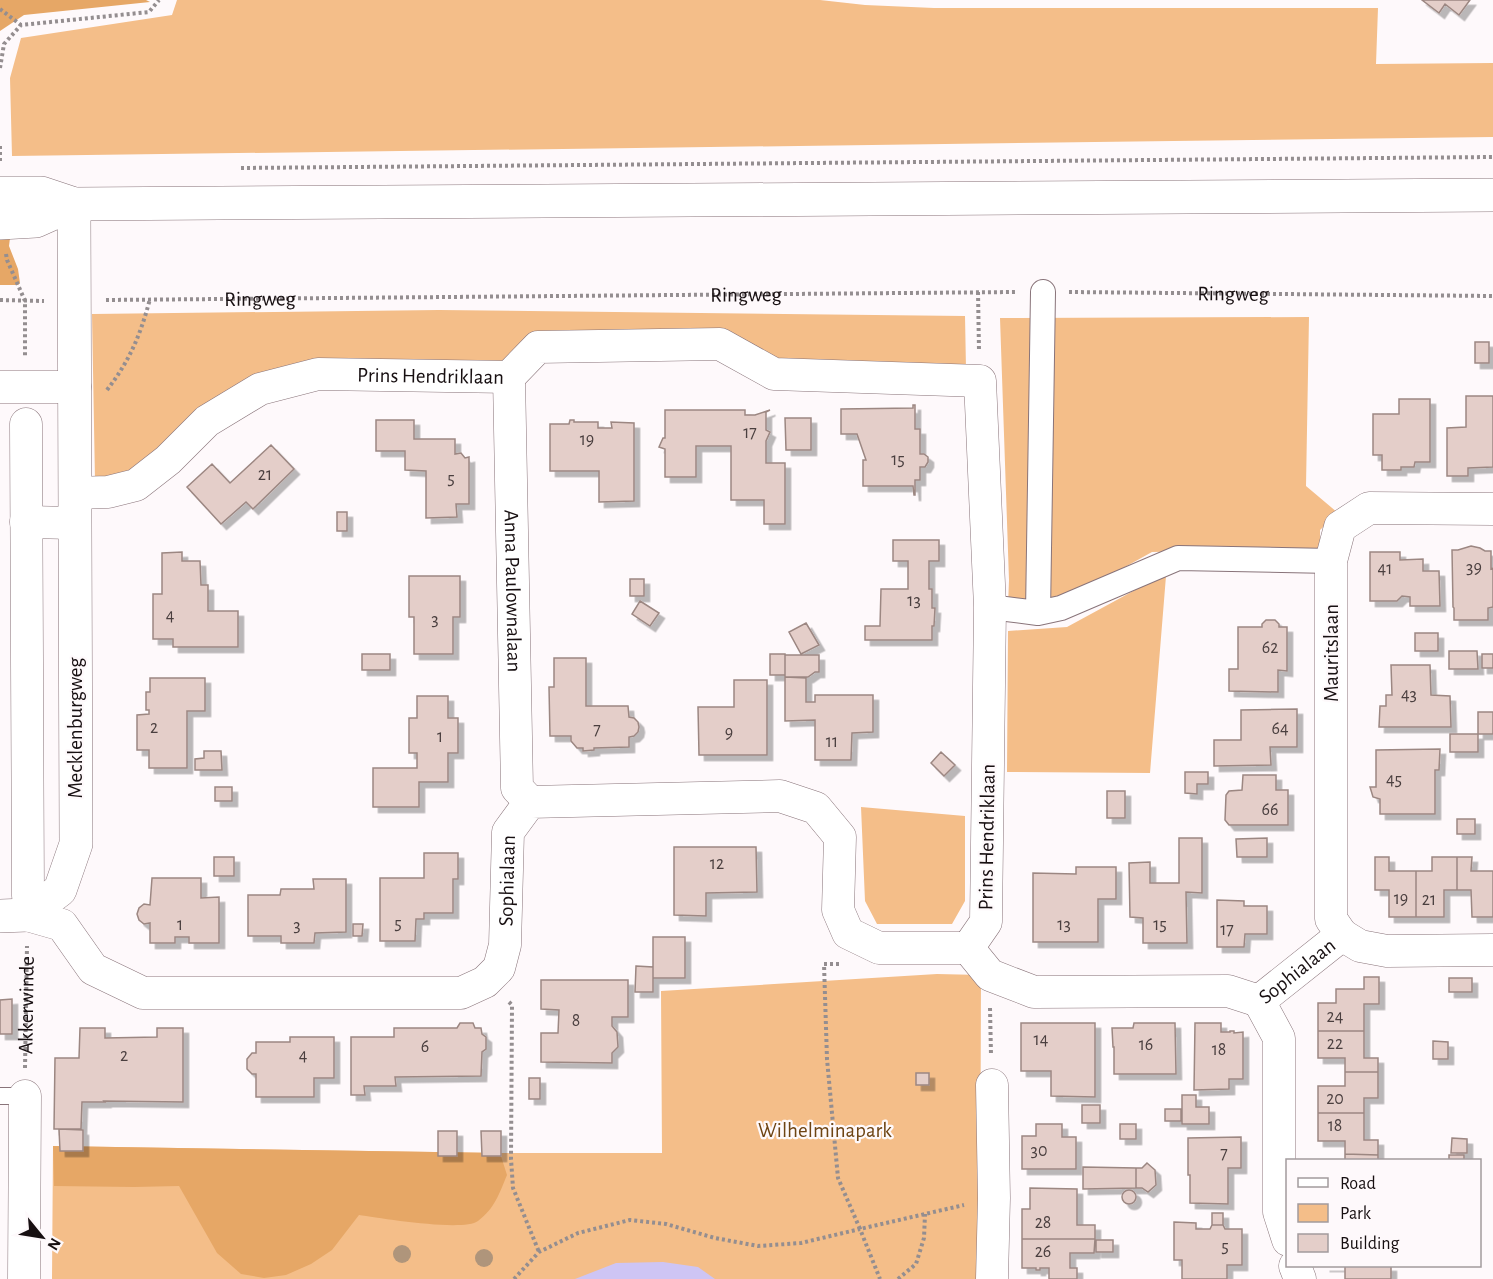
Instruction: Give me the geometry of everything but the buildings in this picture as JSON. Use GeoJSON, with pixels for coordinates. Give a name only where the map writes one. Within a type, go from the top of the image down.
{"type":"FeatureCollection","features":[{"type":"Feature","properties":{"kind":"main road"},"geometry":{"type":"LineString","coordinates":[[1,213],[41,193],[74,204],[1493,195]]}},
{"type":"Feature","properties":{"kind":"main road","name":"Mecklenburgweg"},"geometry":{"type":"LineString","coordinates":[[18,909],[60,891],[76,844],[74,204]]}},
{"type":"Feature","properties":{"kind":"street"},"geometry":{"type":"LineString","coordinates":[[1038,613],[1043,292]]}},
{"type":"Feature","properties":{"kind":"street","name":"Prins Hendriklaan"},"geometry":{"type":"LineString","coordinates":[[75,508],[108,492],[136,485],[168,460],[207,421],[260,389],[318,374],[509,377],[538,347],[720,344],[774,374],[980,381],[990,607],[986,922],[968,948]]}},
{"type":"Feature","properties":{"kind":"street","name":"Anna Paulownalaan"},"geometry":{"type":"LineString","coordinates":[[509,377],[517,788],[530,802]]}},
{"type":"Feature","properties":{"kind":"street"},"geometry":{"type":"LineString","coordinates":[[13,387],[75,387]]}},
{"type":"Feature","properties":{"kind":"street"},"geometry":{"type":"LineString","coordinates":[[26,423],[18,909],[62,925],[93,969],[143,993],[461,993],[485,982]]}},
{"type":"Feature","properties":{"kind":"street"},"geometry":{"type":"LineString","coordinates":[[26,522],[75,508]]}},
{"type":"Feature","properties":{"kind":"street","name":"Mauritslaan"},"geometry":{"type":"LineString","coordinates":[[1342,935],[1331,919],[1331,561],[1340,527],[1369,508],[1493,509]]}},
{"type":"Feature","properties":{"kind":"street"},"geometry":{"type":"LineString","coordinates":[[990,607],[1038,613],[1061,608],[1178,558],[1331,561]]}},
{"type":"Feature","properties":{"kind":"street"},"geometry":{"type":"LineString","coordinates":[[530,802],[780,796],[816,808],[840,837],[838,910],[848,933],[879,948],[968,948],[990,975]]}},
{"type":"Feature","properties":{"kind":"street","name":"Sophialaan"},"geometry":{"type":"LineString","coordinates":[[485,982],[499,968],[505,945],[508,832],[530,802]]}},
{"type":"Feature","properties":{"kind":"street","name":"Sophialaan"},"geometry":{"type":"LineString","coordinates":[[990,975],[1034,992],[1228,991],[1259,1001],[1342,935],[1360,946],[1387,951],[1493,950]]}},
{"type":"Feature","properties":{"kind":"street"},"geometry":{"type":"LineString","coordinates":[[1259,1001],[1279,1038],[1279,1212],[1286,1236]]}},
{"type":"Feature","properties":{"kind":"street"},"geometry":{"type":"LineString","coordinates":[[992,1085],[994,1198],[992,1279]]}},
{"type":"Feature","properties":{"kind":"street"},"geometry":{"type":"LineString","coordinates":[[12,1096],[24,1279]]}},
{"type":"Feature","properties":{"kind":"path"},"geometry":{"type":"LineString","coordinates":[[0,68],[4,44],[21,25],[149,12],[159,0]]}},
{"type":"Feature","properties":{"kind":"path"},"geometry":{"type":"LineString","coordinates":[[0,9],[21,25]]}},
{"type":"Feature","properties":{"kind":"path"},"geometry":{"type":"LineString","coordinates":[[0,146],[0,170]]}},
{"type":"Feature","properties":{"kind":"path"},"geometry":{"type":"LineString","coordinates":[[239,168],[1493,157]]}},
{"type":"Feature","properties":{"kind":"path"},"geometry":{"type":"LineString","coordinates":[[1,213],[2,235],[8,260],[25,301],[13,387]]}},
{"type":"Feature","properties":{"kind":"path"},"geometry":{"type":"LineString","coordinates":[[978,291],[980,381]]}},
{"type":"Feature","properties":{"kind":"path","name":"Ringweg"},"geometry":{"type":"LineString","coordinates":[[0,300],[978,291],[1493,296]]}},
{"type":"Feature","properties":{"kind":"path"},"geometry":{"type":"LineString","coordinates":[[75,426],[121,372],[142,329],[150,300]]}},
{"type":"Feature","properties":{"kind":"path","name":"Akkerwinde"},"geometry":{"type":"LineString","coordinates":[[12,1096],[18,909]]}},
{"type":"Feature","properties":{"kind":"path"},"geometry":{"type":"LineString","coordinates":[[879,948],[855,963],[824,964],[826,1059],[838,1178],[880,1279]]}},
{"type":"Feature","properties":{"kind":"path"},"geometry":{"type":"LineString","coordinates":[[990,975],[992,1085]]}},
{"type":"Feature","properties":{"kind":"path"},"geometry":{"type":"LineString","coordinates":[[485,982],[513,1005],[511,1159],[513,1188],[539,1252]]}},
{"type":"Feature","properties":{"kind":"path"},"geometry":{"type":"LineString","coordinates":[[514,1279],[539,1252],[578,1233],[630,1220],[666,1224],[715,1238],[758,1246],[801,1243],[994,1198]]}},
{"type":"Feature","properties":{"kind":"path"},"geometry":{"type":"LineString","coordinates":[[898,1279],[916,1264],[924,1238],[925,1214]]}},
{"type":"Feature","properties":{"kind":"green space"},"geometry":{"type":"Polygon","coordinates":[[[177,0],[820,0],[865,5],[934,8],[1378,8],[1376,64],[1493,63],[1493,137],[12,156],[10,78],[21,38],[172,15],[177,0]]]}},
{"type":"Feature","properties":{"kind":"green space"},"geometry":{"type":"Polygon","coordinates":[[[439,310],[965,316],[966,369],[786,367],[720,338],[498,369],[325,368],[135,477],[95,481],[92,314],[439,310]]]}},
{"type":"Feature","properties":{"kind":"green space"},"geometry":{"type":"Polygon","coordinates":[[[1309,317],[1306,486],[1338,513],[1320,530],[1320,548],[1152,552],[1060,603],[1008,606],[1000,318],[1309,317]]]}},
{"type":"Feature","properties":{"kind":"green space"},"geometry":{"type":"Polygon","coordinates":[[[1166,576],[1150,773],[1007,772],[1008,631],[1067,627],[1159,577],[1166,576]]]}},
{"type":"Feature","properties":{"kind":"green space"},"geometry":{"type":"Polygon","coordinates":[[[861,807],[965,816],[965,901],[952,924],[877,924],[865,901],[861,807]]]}},
{"type":"Feature","properties":{"kind":"green space","name":"Wilhelminapark"},"geometry":{"type":"Polygon","coordinates":[[[937,974],[981,975],[980,1279],[52,1279],[53,1146],[500,1153],[662,1153],[661,991],[937,974]]]}},
{"type":"Feature","properties":{"kind":"shaded area"},"geometry":{"type":"Polygon","coordinates":[[[0,0],[146,0],[150,2],[24,15],[0,31],[0,0]]]}},
{"type":"Feature","properties":{"kind":"shaded area"},"geometry":{"type":"Polygon","coordinates":[[[0,238],[10,238],[9,246],[18,269],[20,283],[18,285],[0,285],[0,238]]]}},
{"type":"Feature","properties":{"kind":"shaded area"},"geometry":{"type":"Polygon","coordinates":[[[53,1146],[500,1153],[507,1175],[493,1206],[478,1221],[469,1224],[439,1225],[359,1215],[332,1250],[311,1264],[286,1275],[264,1278],[241,1274],[217,1253],[179,1186],[54,1186],[53,1146]]]}},
{"type":"Feature","properties":{"kind":"shaded area"},"geometry":{"type":"Polygon","coordinates":[[[663,1262],[698,1267],[715,1279],[575,1279],[616,1263],[663,1262]]]}}]}
